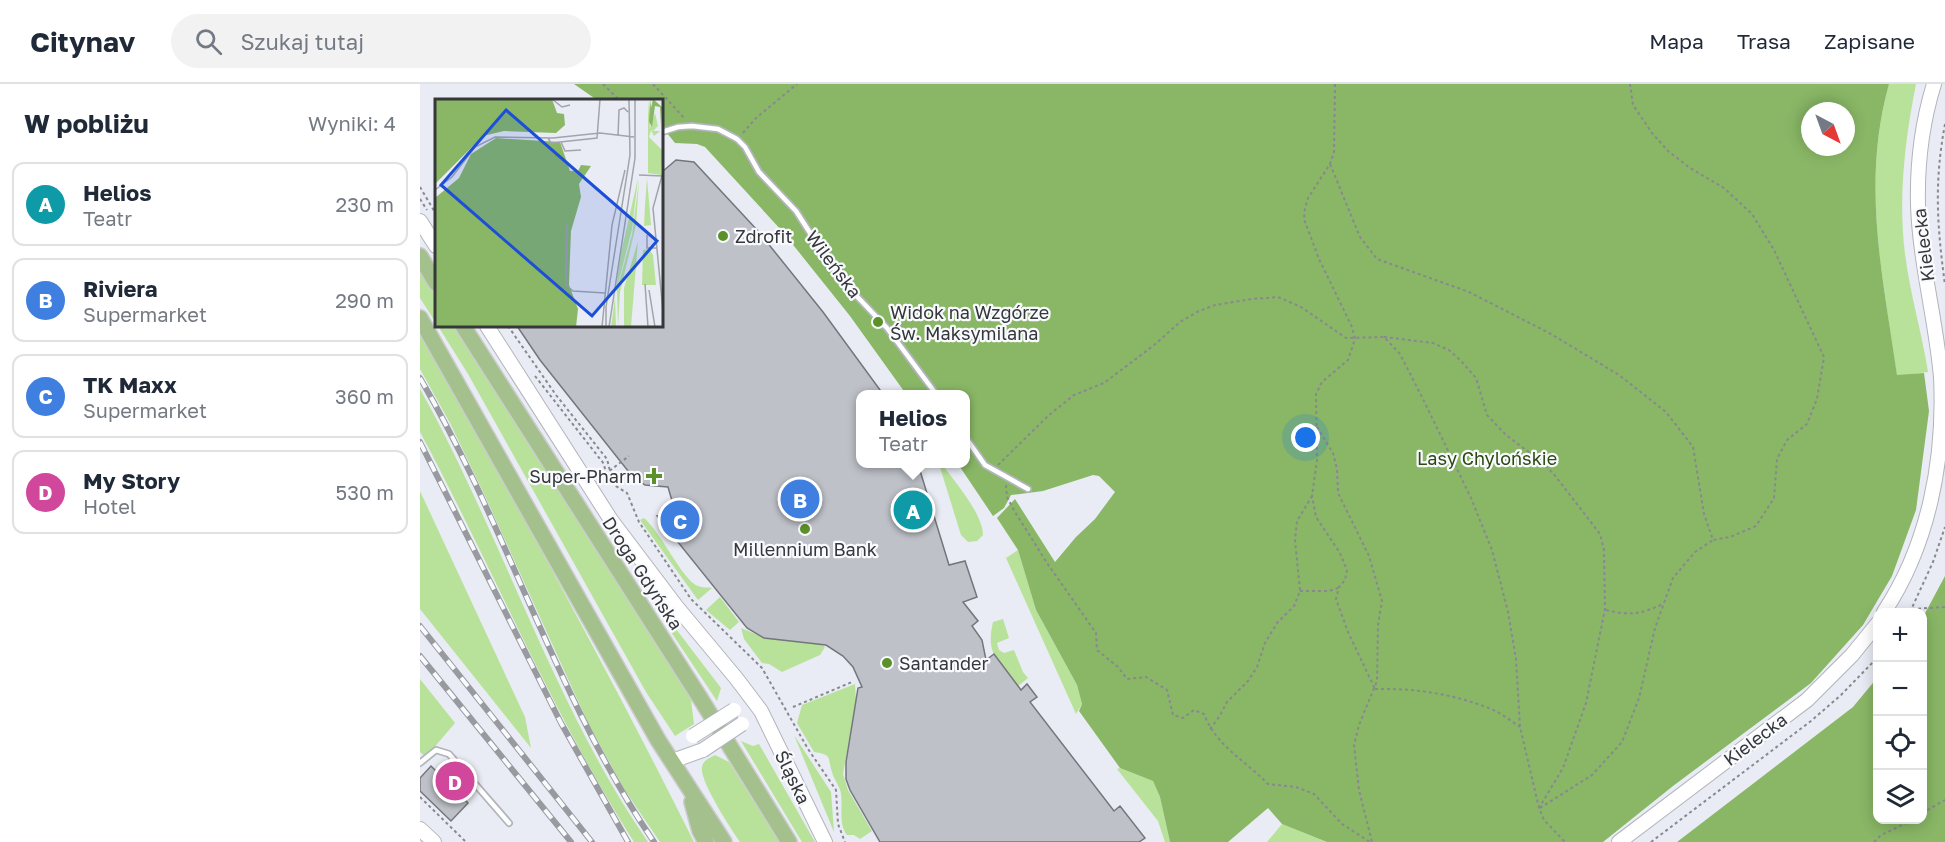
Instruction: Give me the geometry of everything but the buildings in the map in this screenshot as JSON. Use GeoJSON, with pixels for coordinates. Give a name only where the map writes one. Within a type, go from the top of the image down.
{"type":"FeatureCollection","features":[{"type":"Feature","properties":{"kind":"main road","name":"Kielecka"},"geometry":{"type":"LineString","coordinates":[[1886,608],[1902,582],[1923,533],[1933,497],[1940,450],[1941,375],[1918,206],[1923,129],[1934,84]]}},
{"type":"Feature","properties":{"kind":"main road"},"geometry":{"type":"LineString","coordinates":[[420,221],[435,244]]}},
{"type":"Feature","properties":{"kind":"main road"},"geometry":{"type":"LineString","coordinates":[[420,256],[435,281]]}},
{"type":"Feature","properties":{"kind":"main road"},"geometry":{"type":"LineString","coordinates":[[420,318],[658,741],[724,842]]}},
{"type":"Feature","properties":{"kind":"main road","name":"Droga Gdyńska"},"geometry":{"type":"LineString","coordinates":[[464,327],[789,842]]}},
{"type":"Feature","properties":{"kind":"main road","name":"Śląska"},"geometry":{"type":"LineString","coordinates":[[487,327],[612,520],[676,606],[761,711],[825,842]]}},
{"type":"Feature","properties":{"kind":"main road","name":"Kielecka"},"geometry":{"type":"LineString","coordinates":[[1619,842],[1807,699],[1852,655],[1873,629]]}},
{"type":"Feature","properties":{"kind":"main road"},"geometry":{"type":"LineString","coordinates":[[672,761],[693,736],[752,698]]}},
{"type":"Feature","properties":{"kind":"main road"},"geometry":{"type":"LineString","coordinates":[[672,761],[703,750],[761,711]]}},
{"type":"Feature","properties":{"kind":"main road"},"geometry":{"type":"LineString","coordinates":[[689,791],[705,842]]}},
{"type":"Feature","properties":{"kind":"main road"},"geometry":{"type":"LineString","coordinates":[[420,829],[434,842]]}},
{"type":"Feature","properties":{"kind":"lane"},"geometry":{"type":"LineString","coordinates":[[663,132],[692,126],[718,129],[737,139]]}},
{"type":"Feature","properties":{"kind":"lane","name":"Wileńska"},"geometry":{"type":"LineString","coordinates":[[737,139],[745,147],[759,172],[796,211],[835,270],[892,334],[933,390]]}},
{"type":"Feature","properties":{"kind":"lane"},"geometry":{"type":"LineString","coordinates":[[970,444],[984,465],[1028,489]]}},
{"type":"Feature","properties":{"kind":"lane"},"geometry":{"type":"LineString","coordinates":[[420,763],[436,750],[448,754],[509,823]]}},
{"type":"Feature","properties":{"kind":"path"},"geometry":{"type":"LineString","coordinates":[[603,84],[618,99]]}},
{"type":"Feature","properties":{"kind":"path"},"geometry":{"type":"LineString","coordinates":[[653,84],[692,126]]}},
{"type":"Feature","properties":{"kind":"path"},"geometry":{"type":"LineString","coordinates":[[737,139],[756,117],[796,84]]}},
{"type":"Feature","properties":{"kind":"path"},"geometry":{"type":"LineString","coordinates":[[1335,84],[1334,152],[1330,164],[1308,198],[1304,219],[1319,259],[1352,327],[1355,339],[1348,360],[1322,382],[1316,394],[1317,460],[1312,496],[1316,517],[1340,553],[1347,570],[1336,599],[1348,632],[1375,689]]}},
{"type":"Feature","properties":{"kind":"path"},"geometry":{"type":"LineString","coordinates":[[1539,808],[1592,775],[1622,742],[1639,699],[1654,628],[1673,578],[1695,552],[1713,540],[1730,537],[1756,526],[1774,498],[1777,459],[1787,440],[1807,424],[1817,399],[1824,357],[1774,250],[1752,213],[1724,188],[1690,168],[1668,151],[1652,133],[1633,105],[1630,84]]}},
{"type":"Feature","properties":{"kind":"path"},"geometry":{"type":"LineString","coordinates":[[1945,124],[1939,156],[1936,205],[1945,285]]}},
{"type":"Feature","properties":{"kind":"path"},"geometry":{"type":"LineString","coordinates":[[1330,164],[1360,237],[1377,259],[1469,292],[1551,334],[1618,375],[1666,412],[1693,447],[1704,514],[1713,540]]}},
{"type":"Feature","properties":{"kind":"path"},"geometry":{"type":"LineString","coordinates":[[420,187],[435,212]]}},
{"type":"Feature","properties":{"kind":"path"},"geometry":{"type":"LineString","coordinates":[[995,469],[1010,452],[1074,395],[1104,383],[1153,346],[1180,322],[1215,305],[1278,297],[1301,307],[1346,338],[1384,337],[1433,343],[1449,350],[1476,378],[1487,415],[1506,435],[1553,473],[1600,534],[1604,550],[1605,609],[1586,703],[1563,768],[1539,808]]}},
{"type":"Feature","properties":{"kind":"path"},"geometry":{"type":"LineString","coordinates":[[503,327],[508,334]]}},
{"type":"Feature","properties":{"kind":"path"},"geometry":{"type":"LineString","coordinates":[[509,327],[556,395],[607,459],[610,471]]}},
{"type":"Feature","properties":{"kind":"path"},"geometry":{"type":"LineString","coordinates":[[1384,337],[1400,354],[1422,397],[1471,498],[1492,550],[1508,612],[1516,659],[1520,727],[1539,808],[1545,820],[1565,842]]}},
{"type":"Feature","properties":{"kind":"path"},"geometry":{"type":"LineString","coordinates":[[533,373],[604,464],[611,483],[627,493],[639,522],[691,599],[762,668],[808,749],[836,790],[838,824],[845,842]]}},
{"type":"Feature","properties":{"kind":"path"},"geometry":{"type":"LineString","coordinates":[[1316,426],[1333,453],[1337,469],[1338,493],[1369,556],[1382,601],[1378,625],[1375,689],[1359,725],[1354,745],[1359,790],[1371,842]]}},
{"type":"Feature","properties":{"kind":"path"},"geometry":{"type":"LineString","coordinates":[[600,478],[629,456]]}},
{"type":"Feature","properties":{"kind":"path"},"geometry":{"type":"LineString","coordinates":[[1006,476],[1007,497],[1047,563],[1096,633],[1097,650],[1118,667],[1127,679],[1146,677],[1167,690],[1173,715],[1183,718],[1194,710],[1204,714],[1210,729],[1238,759],[1253,768],[1268,784],[1296,787],[1314,794],[1342,824],[1371,842]]}},
{"type":"Feature","properties":{"kind":"path"},"geometry":{"type":"LineString","coordinates":[[1210,729],[1227,702],[1253,674],[1265,643],[1277,623],[1294,606],[1300,591],[1295,540],[1297,521],[1312,496]]}},
{"type":"Feature","properties":{"kind":"path"},"geometry":{"type":"LineString","coordinates":[[1912,608],[1933,562],[1945,527]]}},
{"type":"Feature","properties":{"kind":"path"},"geometry":{"type":"LineString","coordinates":[[1300,591],[1329,591],[1339,587]]}},
{"type":"Feature","properties":{"kind":"path"},"geometry":{"type":"LineString","coordinates":[[1605,609],[1621,614],[1642,613],[1663,604]]}},
{"type":"Feature","properties":{"kind":"path"},"geometry":{"type":"LineString","coordinates":[[1927,608],[1945,607]]}},
{"type":"Feature","properties":{"kind":"path"},"geometry":{"type":"LineString","coordinates":[[1651,842],[1811,721],[1841,695],[1873,662]]}},
{"type":"Feature","properties":{"kind":"path"},"geometry":{"type":"LineString","coordinates":[[793,707],[852,682]]}},
{"type":"Feature","properties":{"kind":"path"},"geometry":{"type":"LineString","coordinates":[[1375,689],[1406,688],[1446,695],[1493,710],[1520,727]]}},
{"type":"Feature","properties":{"kind":"path"},"geometry":{"type":"LineString","coordinates":[[420,797],[466,842]]}},
{"type":"Feature","properties":{"kind":"path"},"geometry":{"type":"LineString","coordinates":[[1927,811],[1945,800]]}},
{"type":"Feature","properties":{"kind":"path"},"geometry":{"type":"LineString","coordinates":[[1874,842],[1881,835],[1903,824]]}},
{"type":"Feature","properties":{"kind":"green space","name":"Lasy Chylońskie"},"geometry":{"type":"Polygon","coordinates":[[[574,84],[1889,84],[1876,158],[1877,230],[1897,375],[1924,373],[1929,411],[1916,510],[1892,576],[1863,625],[1811,683],[1673,786],[1603,842],[1327,842],[1282,824],[1268,808],[1228,842],[1170,842],[1160,797],[1153,781],[1120,768],[1079,711],[1082,704],[1077,685],[1036,610],[1018,550],[997,518],[1015,499],[1055,562],[1095,519],[1115,492],[1099,476],[1093,475],[1043,491],[1011,495],[1004,508],[993,516],[961,468],[970,468],[970,390],[903,390],[850,316],[782,231],[705,147],[697,144],[675,143],[667,133],[663,134],[663,99],[596,99],[574,84]]]}},
{"type":"Feature","properties":{"kind":"green space"},"geometry":{"type":"Polygon","coordinates":[[[1889,84],[1916,84],[1904,169],[1902,212],[1907,269],[1928,372],[1897,376],[1881,266],[1876,194],[1876,158],[1889,84]]]}},
{"type":"Feature","properties":{"kind":"green space"},"geometry":{"type":"Polygon","coordinates":[[[420,269],[435,293],[435,321],[420,298],[420,269]]]}},
{"type":"Feature","properties":{"kind":"green space"},"geometry":{"type":"Polygon","coordinates":[[[439,327],[457,327],[691,700],[694,724],[675,736],[646,692],[468,374],[439,327]]]}},
{"type":"Feature","properties":{"kind":"green space"},"geometry":{"type":"Polygon","coordinates":[[[420,332],[594,649],[694,842],[660,842],[624,789],[588,723],[485,496],[450,423],[420,369],[420,332]]]}},
{"type":"Feature","properties":{"kind":"green space"},"geometry":{"type":"Polygon","coordinates":[[[420,389],[477,502],[584,734],[614,789],[648,842],[634,842],[604,793],[549,691],[420,432],[420,389]]]}},
{"type":"Feature","properties":{"kind":"green space"},"geometry":{"type":"Polygon","coordinates":[[[940,468],[945,468],[960,488],[982,527],[983,535],[977,541],[968,542],[961,535],[940,468]]]}},
{"type":"Feature","properties":{"kind":"green space"},"geometry":{"type":"Polygon","coordinates":[[[420,491],[525,717],[531,748],[420,609],[420,491]]]}},
{"type":"Feature","properties":{"kind":"green space"},"geometry":{"type":"Polygon","coordinates":[[[644,518],[685,575],[700,587],[712,588],[698,600],[640,520],[644,518]]]}},
{"type":"Feature","properties":{"kind":"green space"},"geometry":{"type":"Polygon","coordinates":[[[1018,550],[1036,610],[1077,685],[1082,704],[1076,714],[1006,558],[1018,550]]]}},
{"type":"Feature","properties":{"kind":"green space"},"geometry":{"type":"Polygon","coordinates":[[[1945,576],[1945,842],[1677,842],[1853,707],[1873,683],[1873,824],[1927,824],[1927,610],[1945,576]]]}},
{"type":"Feature","properties":{"kind":"green space"},"geometry":{"type":"Polygon","coordinates":[[[720,597],[739,622],[730,630],[706,610],[720,597]]]}},
{"type":"Feature","properties":{"kind":"green space"},"geometry":{"type":"Polygon","coordinates":[[[1003,619],[1009,638],[997,643],[999,650],[1004,653],[1014,650],[1028,678],[1018,686],[992,650],[993,622],[1003,619]]]}},
{"type":"Feature","properties":{"kind":"green space"},"geometry":{"type":"Polygon","coordinates":[[[741,628],[766,638],[821,643],[825,647],[820,655],[782,672],[769,664],[762,663],[744,639],[741,628]]]}},
{"type":"Feature","properties":{"kind":"green space"},"geometry":{"type":"Polygon","coordinates":[[[676,629],[721,688],[717,701],[671,632],[676,629]]]}},
{"type":"Feature","properties":{"kind":"green space"},"geometry":{"type":"Polygon","coordinates":[[[420,679],[455,723],[426,757],[420,752],[420,679]]]}},
{"type":"Feature","properties":{"kind":"green space"},"geometry":{"type":"Polygon","coordinates":[[[855,684],[856,700],[843,774],[848,790],[872,831],[860,839],[854,835],[847,835],[844,830],[840,791],[827,756],[814,752],[797,723],[802,705],[855,684]]]}},
{"type":"Feature","properties":{"kind":"green space"},"geometry":{"type":"Polygon","coordinates":[[[794,735],[831,792],[834,832],[794,735]]]}},
{"type":"Feature","properties":{"kind":"green space"},"geometry":{"type":"Polygon","coordinates":[[[741,741],[753,746],[759,744],[815,842],[802,842],[741,741]]]}},
{"type":"Feature","properties":{"kind":"green space"},"geometry":{"type":"Polygon","coordinates":[[[715,755],[729,762],[779,842],[740,842],[716,804],[702,773],[704,763],[715,755]]]}},
{"type":"Feature","properties":{"kind":"green space"},"geometry":{"type":"Polygon","coordinates":[[[1120,768],[1153,781],[1160,797],[1170,842],[1165,842],[1158,821],[1117,769],[1120,768]]]}},
{"type":"Feature","properties":{"kind":"green space"},"geometry":{"type":"Polygon","coordinates":[[[1282,824],[1327,842],[1267,842],[1282,824]]]}},
{"type":"Feature","properties":{"kind":"railway"},"geometry":{"type":"LineString","coordinates":[[420,378],[480,494],[588,730],[619,787],[654,842]]}},
{"type":"Feature","properties":{"kind":"railway"},"geometry":{"type":"LineString","coordinates":[[420,442],[561,723],[628,842]]}},
{"type":"Feature","properties":{"kind":"railway"},"geometry":{"type":"LineString","coordinates":[[420,626],[592,842]]}},
{"type":"Feature","properties":{"kind":"railway"},"geometry":{"type":"LineString","coordinates":[[420,656],[571,842]]}},
{"type":"Feature","properties":{"kind":"place","name":"Zdrofit"},"geometry":{"type":"Point","coordinates":[723,236]}},
{"type":"Feature","properties":{"kind":"place","name":"Widok na Wzgórze Św. Maksymilana"},"geometry":{"type":"Point","coordinates":[878,322]}},
{"type":"Feature","properties":{"kind":"place","name":"Super-Pharm"},"geometry":{"type":"Point","coordinates":[654,476]}},
{"type":"Feature","properties":{"kind":"place","name":"Riviera"},"geometry":{"type":"Point","coordinates":[800,499]}},
{"type":"Feature","properties":{"kind":"place","name":"Helios"},"geometry":{"type":"Point","coordinates":[913,510]}},
{"type":"Feature","properties":{"kind":"place","name":"TK Maxx"},"geometry":{"type":"Point","coordinates":[680,520]}},
{"type":"Feature","properties":{"kind":"place","name":"Millennium Bank"},"geometry":{"type":"Point","coordinates":[805,529]}},
{"type":"Feature","properties":{"kind":"place","name":"Santander"},"geometry":{"type":"Point","coordinates":[887,663]}},
{"type":"Feature","properties":{"kind":"place","name":"My Story"},"geometry":{"type":"Point","coordinates":[455,781]}}]}
